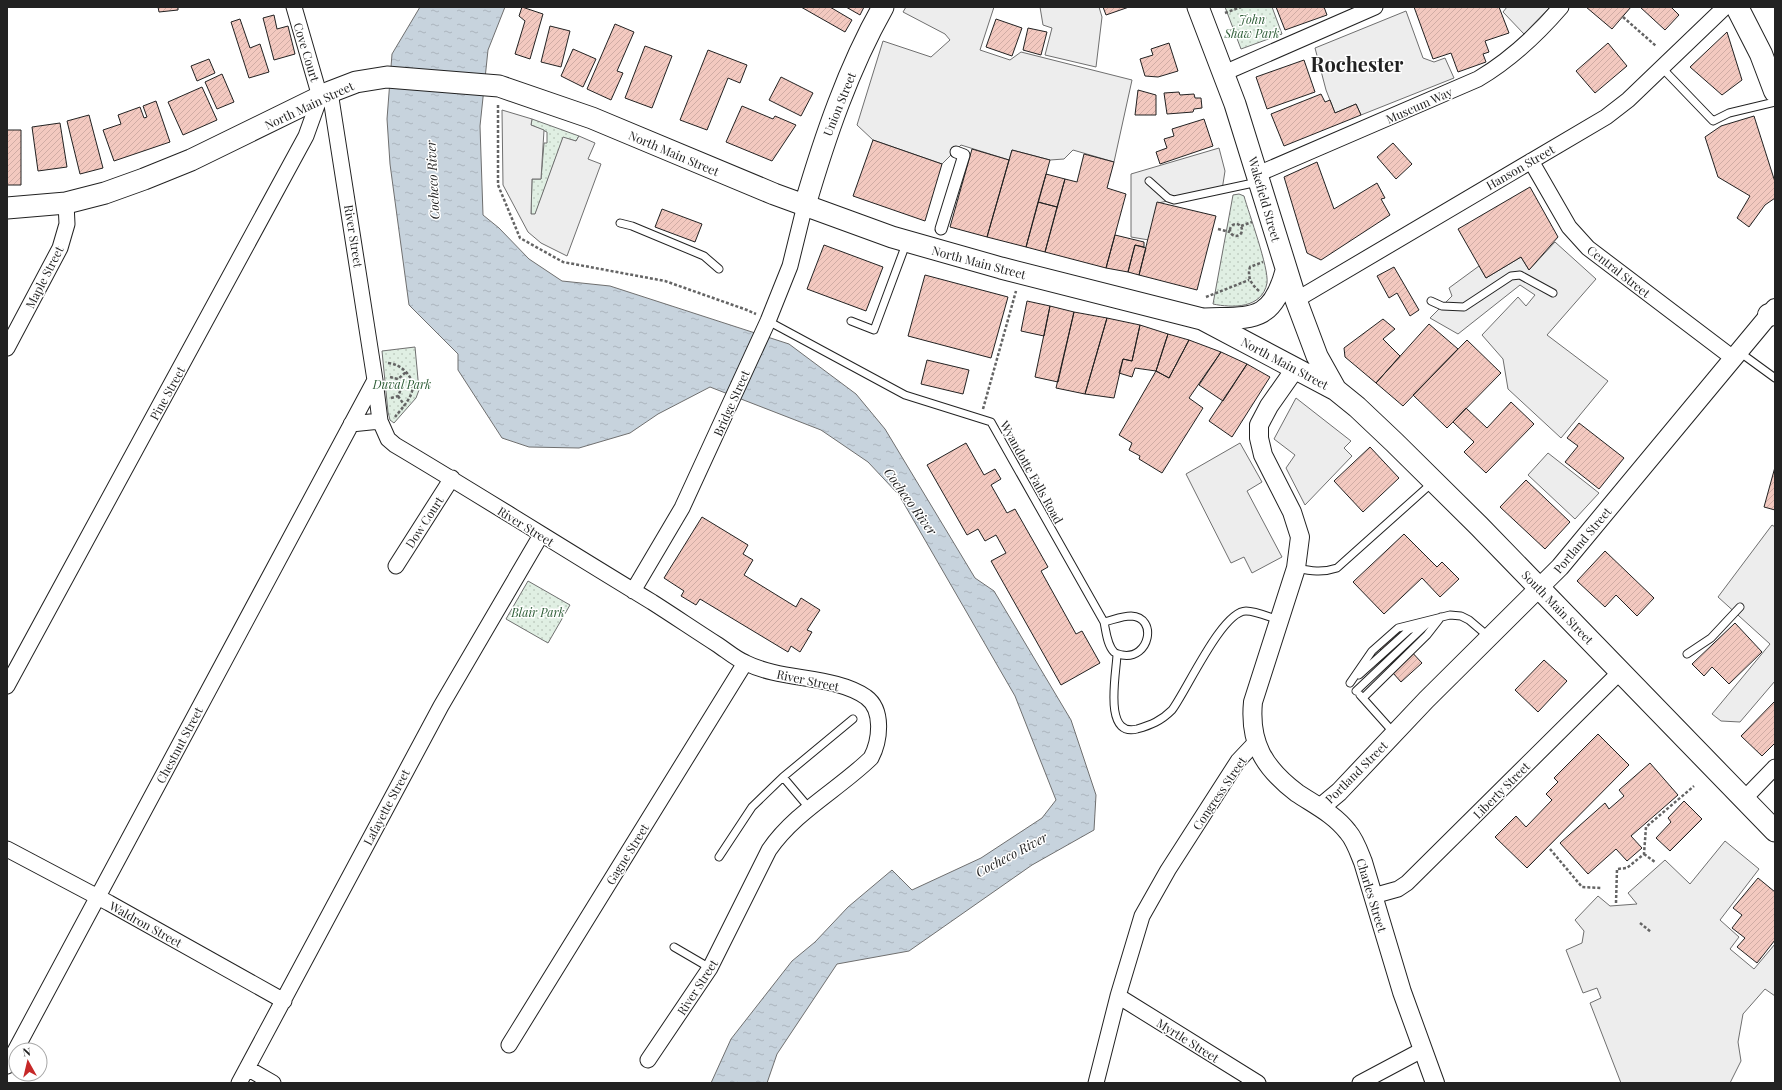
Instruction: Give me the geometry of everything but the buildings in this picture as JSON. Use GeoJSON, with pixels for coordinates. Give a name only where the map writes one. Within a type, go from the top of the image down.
{"type":"FeatureCollection","features":[{"type":"Feature","properties":{"kind":"main road","name":"Union Street"},"geometry":{"type":"LineString","coordinates":[[805,205],[826,133],[856,61],[883,7]]}},
{"type":"Feature","properties":{"kind":"main road","name":"Wakefield Street"},"geometry":{"type":"LineString","coordinates":[[1198,7],[1224,73],[1259,178],[1296,300],[1317,356],[1336,390]]}},
{"type":"Feature","properties":{"kind":"main road"},"geometry":{"type":"LineString","coordinates":[[1737,7],[1761,54],[1775,91]]}},
{"type":"Feature","properties":{"kind":"main road","name":"North Main Street"},"geometry":{"type":"LineString","coordinates":[[7,208],[66,203],[105,193],[191,160],[356,82],[387,77],[499,93],[592,118],[805,205],[907,242],[1001,268],[1202,319],[1336,390]]}},
{"type":"Feature","properties":{"kind":"main road"},"geometry":{"type":"LineString","coordinates":[[1202,319],[1242,319],[1253,316],[1271,305],[1282,286],[1286,271]]}},
{"type":"Feature","properties":{"kind":"main road","name":"South Main Street"},"geometry":{"type":"LineString","coordinates":[[1336,390],[1394,442],[1434,481],[1540,588],[1775,831]]}},
{"type":"Feature","properties":{"kind":"street","name":"Cove Court"},"geometry":{"type":"LineString","coordinates":[[294,7],[326,95]]}},
{"type":"Feature","properties":{"kind":"street"},"geometry":{"type":"LineString","coordinates":[[1224,73],[1375,7]]}},
{"type":"Feature","properties":{"kind":"street","name":"Museum Way"},"geometry":{"type":"LineString","coordinates":[[1259,178],[1478,79],[1497,67],[1522,47],[1561,7]]}},
{"type":"Feature","properties":{"kind":"street","name":"Hanson Street"},"geometry":{"type":"LineString","coordinates":[[1296,300],[1606,117],[1628,100],[1724,7]]}},
{"type":"Feature","properties":{"kind":"street","name":"River Street"},"geometry":{"type":"LineString","coordinates":[[326,95],[381,379],[386,420],[384,431],[391,442],[452,478],[746,663],[763,670],[836,685],[854,691],[867,697],[875,708],[878,719],[877,748],[871,758],[778,836],[769,850],[710,968],[648,1060]]}},
{"type":"Feature","properties":{"kind":"street","name":"Pine Street"},"geometry":{"type":"LineString","coordinates":[[7,686],[297,153],[326,95]]}},
{"type":"Feature","properties":{"kind":"street"},"geometry":{"type":"LineString","coordinates":[[942,229],[964,155],[956,152]]}},
{"type":"Feature","properties":{"kind":"street","name":"Central Street"},"geometry":{"type":"LineString","coordinates":[[1531,161],[1569,227],[1588,248],[1736,355]]}},
{"type":"Feature","properties":{"kind":"street","name":"Maple Street"},"geometry":{"type":"LineString","coordinates":[[7,348],[60,248],[67,224],[66,203]]}},
{"type":"Feature","properties":{"kind":"street","name":"Bridge Street"},"geometry":{"type":"LineString","coordinates":[[632,591],[682,508],[726,414],[763,321],[781,291],[790,266],[805,205]]}},
{"type":"Feature","properties":{"kind":"street","name":"Portland Street"},"geometry":{"type":"LineString","coordinates":[[1321,807],[1339,792],[1394,733],[1540,588],[1662,446],[1773,312]]}},
{"type":"Feature","properties":{"kind":"street"},"geometry":{"type":"LineString","coordinates":[[1255,743],[1252,715],[1253,702],[1296,568],[1300,537],[1297,525],[1263,454],[1259,438],[1260,425],[1273,401],[1295,369]]}},
{"type":"Feature","properties":{"kind":"street"},"geometry":{"type":"LineString","coordinates":[[351,424],[381,379]]}},
{"type":"Feature","properties":{"kind":"street"},"geometry":{"type":"LineString","coordinates":[[351,424],[386,420]]}},
{"type":"Feature","properties":{"kind":"street","name":"Chestnut Street"},"geometry":{"type":"LineString","coordinates":[[7,1066],[351,424]]}},
{"type":"Feature","properties":{"kind":"street","name":"Dow Court"},"geometry":{"type":"LineString","coordinates":[[396,566],[452,478]]}},
{"type":"Feature","properties":{"kind":"street","name":"Lafayette Street"},"geometry":{"type":"LineString","coordinates":[[239,1083],[441,706],[541,535]]}},
{"type":"Feature","properties":{"kind":"street","name":"Gagne Street"},"geometry":{"type":"LineString","coordinates":[[509,1045],[746,663]]}},
{"type":"Feature","properties":{"kind":"street","name":"Liberty Street"},"geometry":{"type":"LineString","coordinates":[[1373,896],[1398,889],[1408,883],[1620,672]]}},
{"type":"Feature","properties":{"kind":"street","name":"Charles Street"},"geometry":{"type":"LineString","coordinates":[[1255,743],[1269,767],[1288,786],[1321,807],[1336,819],[1351,837],[1363,862],[1402,992],[1435,1083]]}},
{"type":"Feature","properties":{"kind":"street","name":"Congress Street"},"geometry":{"type":"LineString","coordinates":[[1096,1083],[1132,943],[1142,916],[1151,897],[1238,761],[1255,743]]}},
{"type":"Feature","properties":{"kind":"street"},"geometry":{"type":"LineString","coordinates":[[1744,800],[1775,767]]}},
{"type":"Feature","properties":{"kind":"street","name":"Waldron Street"},"geometry":{"type":"LineString","coordinates":[[7,849],[98,897],[284,1001]]}},
{"type":"Feature","properties":{"kind":"street","name":"Myrtle Street"},"geometry":{"type":"LineString","coordinates":[[1118,996],[1258,1083]]}},
{"type":"Feature","properties":{"kind":"street"},"geometry":{"type":"LineString","coordinates":[[1360,1083],[1422,1050]]}},
{"type":"Feature","properties":{"kind":"street"},"geometry":{"type":"LineString","coordinates":[[247,1068],[273,1083]]}},
{"type":"Feature","properties":{"kind":"lane"},"geometry":{"type":"LineString","coordinates":[[1662,68],[1713,121],[1730,114],[1775,102]]}},
{"type":"Feature","properties":{"kind":"lane"},"geometry":{"type":"LineString","coordinates":[[1149,181],[1168,198],[1174,200],[1259,178]]}},
{"type":"Feature","properties":{"kind":"lane"},"geometry":{"type":"LineString","coordinates":[[620,223],[632,226],[704,256],[719,269]]}},
{"type":"Feature","properties":{"kind":"lane"},"geometry":{"type":"LineString","coordinates":[[850,321],[874,330],[907,242]]}},
{"type":"Feature","properties":{"kind":"lane"},"geometry":{"type":"LineString","coordinates":[[1431,301],[1442,306],[1464,307],[1512,276],[1520,275],[1553,293]]}},
{"type":"Feature","properties":{"kind":"lane","name":"Wyandotte Falls Road"},"geometry":{"type":"LineString","coordinates":[[763,321],[905,395],[991,422],[1104,622],[1109,643],[1113,651],[1118,654]]}},
{"type":"Feature","properties":{"kind":"lane"},"geometry":{"type":"LineString","coordinates":[[1736,355],[1775,378]]}},
{"type":"Feature","properties":{"kind":"lane"},"geometry":{"type":"LineString","coordinates":[[1296,568],[1316,572],[1326,572],[1337,568],[1434,481]]}},
{"type":"Feature","properties":{"kind":"lane"},"geometry":{"type":"LineString","coordinates":[[1687,654],[1711,638],[1740,607]]}},
{"type":"Feature","properties":{"kind":"lane"},"geometry":{"type":"LineString","coordinates":[[1104,622],[1131,616],[1138,617],[1144,621],[1147,628],[1148,634],[1143,649],[1136,654],[1127,656],[1118,654],[1112,695],[1113,706],[1117,719],[1123,727],[1134,730],[1150,726],[1162,719],[1172,710],[1216,637],[1236,613],[1246,611],[1279,620]]}},
{"type":"Feature","properties":{"kind":"lane"},"geometry":{"type":"LineString","coordinates":[[1394,733],[1350,683],[1372,651],[1398,628],[1441,616],[1461,616],[1469,620],[1489,638]]}},
{"type":"Feature","properties":{"kind":"lane"},"geometry":{"type":"LineString","coordinates":[[1363,698],[1427,635],[1441,616]]}},
{"type":"Feature","properties":{"kind":"lane"},"geometry":{"type":"LineString","coordinates":[[1356,691],[1431,620]]}},
{"type":"Feature","properties":{"kind":"lane"},"geometry":{"type":"LineString","coordinates":[[719,857],[752,807],[783,777],[853,719]]}},
{"type":"Feature","properties":{"kind":"lane"},"geometry":{"type":"LineString","coordinates":[[783,777],[810,810]]}},
{"type":"Feature","properties":{"kind":"lane"},"geometry":{"type":"LineString","coordinates":[[674,947],[710,968]]}},
{"type":"Feature","properties":{"kind":"path"},"geometry":{"type":"LineString","coordinates":[[1225,13],[1241,7]]}},
{"type":"Feature","properties":{"kind":"path"},"geometry":{"type":"LineString","coordinates":[[1623,17],[1656,46]]}},
{"type":"Feature","properties":{"kind":"path"},"geometry":{"type":"LineString","coordinates":[[499,93],[498,185],[520,238],[563,262],[666,282],[747,310],[763,321]]}},
{"type":"Feature","properties":{"kind":"path"},"geometry":{"type":"LineString","coordinates":[[1241,226],[1252,222]]}},
{"type":"Feature","properties":{"kind":"path"},"geometry":{"type":"LineString","coordinates":[[1218,229],[1230,232],[1235,236],[1239,236],[1243,231],[1238,223],[1233,224],[1230,228],[1230,232]]}},
{"type":"Feature","properties":{"kind":"path"},"geometry":{"type":"LineString","coordinates":[[1262,294],[1249,280],[1248,272],[1250,267],[1263,262]]}},
{"type":"Feature","properties":{"kind":"path"},"geometry":{"type":"LineString","coordinates":[[1206,297],[1249,280]]}},
{"type":"Feature","properties":{"kind":"path"},"geometry":{"type":"LineString","coordinates":[[981,418],[1016,290]]}},
{"type":"Feature","properties":{"kind":"path"},"geometry":{"type":"LineString","coordinates":[[385,363],[396,365],[406,372],[412,382],[413,388],[411,396],[404,406],[386,420]]}},
{"type":"Feature","properties":{"kind":"path"},"geometry":{"type":"LineString","coordinates":[[398,379],[406,372]]}},
{"type":"Feature","properties":{"kind":"path"},"geometry":{"type":"LineString","coordinates":[[381,379],[393,377],[398,379],[401,386],[398,396],[404,406]]}},
{"type":"Feature","properties":{"kind":"path"},"geometry":{"type":"LineString","coordinates":[[389,399],[398,396]]}},
{"type":"Feature","properties":{"kind":"path"},"geometry":{"type":"LineString","coordinates":[[1616,904],[1617,869],[1627,868],[1644,854],[1646,827],[1694,786]]}},
{"type":"Feature","properties":{"kind":"path"},"geometry":{"type":"LineString","coordinates":[[1550,849],[1582,887],[1602,888]]}},
{"type":"Feature","properties":{"kind":"path"},"geometry":{"type":"LineString","coordinates":[[1644,854],[1656,862]]}},
{"type":"Feature","properties":{"kind":"path"},"geometry":{"type":"LineString","coordinates":[[1640,923],[1651,932]]}},
{"type":"Feature","properties":{"kind":"green space","name":"John Shaw Park"},"geometry":{"type":"Polygon","coordinates":[[[1225,7],[1272,7],[1282,34],[1241,49],[1225,7]]]}},
{"type":"Feature","properties":{"kind":"green space"},"geometry":{"type":"Polygon","coordinates":[[[532,119],[579,136],[576,141],[563,138],[535,215],[531,214],[532,179],[541,179],[544,143],[547,143],[547,132],[531,125],[532,119]]]}},
{"type":"Feature","properties":{"kind":"green space"},"geometry":{"type":"Polygon","coordinates":[[[1239,194],[1244,196],[1254,227],[1265,266],[1267,283],[1264,292],[1253,302],[1237,306],[1213,304],[1233,195],[1239,194]]]}},
{"type":"Feature","properties":{"kind":"green space","name":"Duval Park"},"geometry":{"type":"Polygon","coordinates":[[[415,347],[419,390],[416,398],[394,423],[390,420],[388,412],[382,351],[415,347]]]}},
{"type":"Feature","properties":{"kind":"green space","name":"Blair Park"},"geometry":{"type":"Polygon","coordinates":[[[528,581],[570,605],[548,643],[506,619],[528,581]]]}},
{"type":"Feature","properties":{"kind":"shaded area"},"geometry":{"type":"Polygon","coordinates":[[[906,7],[994,7],[980,50],[1010,60],[1021,52],[1132,80],[1114,162],[1073,150],[1064,159],[1050,160],[1012,150],[1009,160],[961,145],[942,164],[873,140],[857,125],[883,41],[931,57],[950,40],[945,34],[903,12],[906,7]]]}},
{"type":"Feature","properties":{"kind":"shaded area"},"geometry":{"type":"Polygon","coordinates":[[[1040,7],[1099,7],[1102,17],[1096,67],[1045,55],[1052,28],[1043,25],[1040,7]]]}},
{"type":"Feature","properties":{"kind":"shaded area"},"geometry":{"type":"Polygon","coordinates":[[[1507,7],[1550,7],[1524,34],[1503,12],[1507,7]]]}},
{"type":"Feature","properties":{"kind":"shaded area"},"geometry":{"type":"Polygon","coordinates":[[[1406,11],[1423,58],[1434,62],[1445,58],[1454,78],[1361,115],[1356,104],[1335,113],[1326,90],[1315,48],[1406,11]]]}},
{"type":"Feature","properties":{"kind":"shaded area"},"geometry":{"type":"Polygon","coordinates":[[[502,110],[532,119],[531,125],[544,130],[541,179],[532,179],[531,214],[535,214],[563,137],[576,141],[579,136],[595,143],[588,159],[601,164],[567,256],[541,243],[528,232],[503,185],[502,110]]]}},
{"type":"Feature","properties":{"kind":"shaded area"},"geometry":{"type":"Polygon","coordinates":[[[1219,148],[1225,171],[1222,190],[1158,203],[1149,240],[1131,237],[1131,174],[1219,148]]]}},
{"type":"Feature","properties":{"kind":"shaded area"},"geometry":{"type":"Polygon","coordinates":[[[1555,242],[1596,279],[1547,335],[1608,381],[1561,438],[1508,389],[1503,359],[1482,335],[1518,297],[1526,306],[1535,295],[1520,285],[1458,334],[1430,318],[1452,296],[1449,288],[1479,266],[1486,278],[1521,257],[1529,270],[1555,242]]]}},
{"type":"Feature","properties":{"kind":"shaded area"},"geometry":{"type":"Polygon","coordinates":[[[1296,398],[1351,441],[1344,448],[1352,456],[1305,505],[1286,468],[1295,455],[1274,439],[1296,398]]]}},
{"type":"Feature","properties":{"kind":"shaded area"},"geometry":{"type":"Polygon","coordinates":[[[1240,443],[1262,482],[1247,491],[1282,557],[1252,573],[1244,557],[1231,563],[1186,474],[1240,443]]]}},
{"type":"Feature","properties":{"kind":"shaded area"},"geometry":{"type":"Polygon","coordinates":[[[1548,453],[1599,493],[1575,519],[1528,475],[1548,453]]]}},
{"type":"Feature","properties":{"kind":"shaded area"},"geometry":{"type":"Polygon","coordinates":[[[1772,525],[1775,527],[1775,681],[1740,722],[1721,721],[1712,714],[1770,644],[1718,597],[1772,525]]]}},
{"type":"Feature","properties":{"kind":"shaded area"},"geometry":{"type":"Polygon","coordinates":[[[1725,841],[1759,869],[1720,920],[1739,937],[1730,949],[1754,969],[1775,944],[1775,996],[1765,989],[1743,1014],[1738,1042],[1741,1061],[1730,1083],[1621,1083],[1590,1003],[1601,998],[1597,988],[1583,993],[1566,950],[1582,943],[1584,931],[1575,920],[1598,896],[1610,906],[1637,904],[1628,893],[1665,860],[1690,884],[1725,841]]]}},
{"type":"Feature","properties":{"kind":"water","name":"Cocheco River"},"geometry":{"type":"Polygon","coordinates":[[[420,7],[505,7],[488,50],[480,126],[483,215],[499,228],[529,259],[562,281],[610,286],[789,344],[856,394],[885,429],[975,578],[994,591],[1071,720],[1096,795],[1094,830],[1032,865],[909,951],[837,964],[777,1054],[767,1083],[711,1083],[731,1039],[792,961],[815,942],[848,907],[892,870],[912,890],[981,858],[1042,818],[1056,800],[1015,696],[899,495],[868,462],[821,430],[710,387],[658,414],[630,433],[579,448],[529,447],[502,438],[458,370],[458,354],[409,305],[390,164],[387,119],[392,54],[420,7]]]}},
{"type":"Feature","properties":{"kind":"district","name":"Rochester"},"geometry":{"type":"Point","coordinates":[1357,63]}}]}
